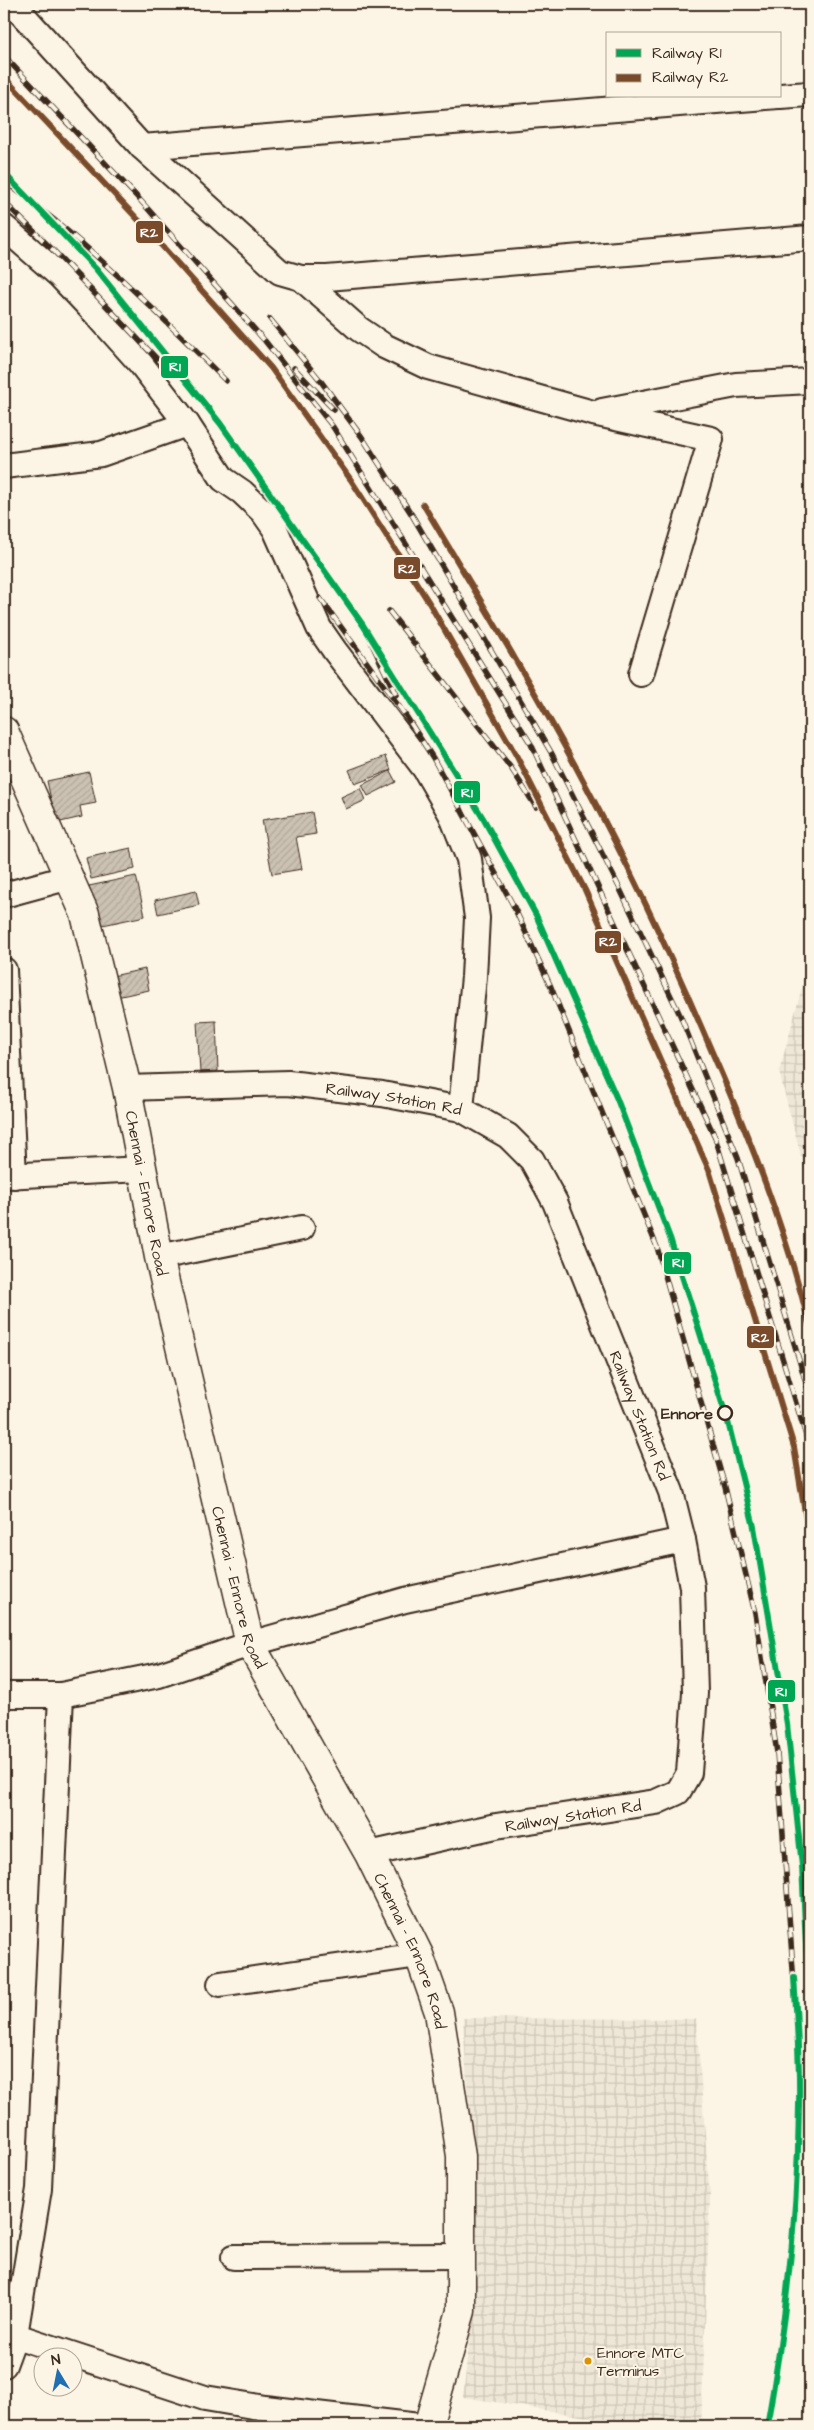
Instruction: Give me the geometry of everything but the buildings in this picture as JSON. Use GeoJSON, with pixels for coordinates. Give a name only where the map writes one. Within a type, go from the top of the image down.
{"type":"FeatureCollection","features":[{"type":"Feature","properties":{"kind":"main road","name":"Chennai - Ennore Road"},"geometry":{"type":"LineString","coordinates":[[4,731],[85,914],[127,1088],[159,1257],[250,1644],[369,1854],[419,1955],[439,2012],[460,2156],[461,2311],[428,2426]]}},
{"type":"Feature","properties":{"kind":"street"},"geometry":{"type":"LineString","coordinates":[[13,4],[142,147],[280,272],[301,278],[327,278],[810,238]]}},
{"type":"Feature","properties":{"kind":"street"},"geometry":{"type":"LineString","coordinates":[[782,96],[810,94]]}},
{"type":"Feature","properties":{"kind":"street"},"geometry":{"type":"LineString","coordinates":[[142,147],[754,98]]}},
{"type":"Feature","properties":{"kind":"street"},"geometry":{"type":"LineString","coordinates":[[4,227],[60,276],[98,316],[141,364],[187,424],[223,479],[242,492],[263,512],[275,529],[319,628],[425,769],[455,823],[469,859],[478,918],[461,1109]]}},
{"type":"Feature","properties":{"kind":"street"},"geometry":{"type":"LineString","coordinates":[[301,278],[359,329],[384,346],[428,367],[593,413],[711,439],[641,674]]}},
{"type":"Feature","properties":{"kind":"street"},"geometry":{"type":"LineString","coordinates":[[593,413],[736,385],[810,381]]}},
{"type":"Feature","properties":{"kind":"street"},"geometry":{"type":"LineString","coordinates":[[4,466],[100,454],[187,424]]}},
{"type":"Feature","properties":{"kind":"street"},"geometry":{"type":"LineString","coordinates":[[4,895],[70,877]]}},
{"type":"Feature","properties":{"kind":"street"},"geometry":{"type":"LineString","coordinates":[[4,970],[9,1176],[142,1169]]}},
{"type":"Feature","properties":{"kind":"street","name":"Railway Station Rd"},"geometry":{"type":"LineString","coordinates":[[127,1088],[288,1083],[382,1094],[461,1109],[508,1136],[532,1160],[555,1202],[671,1492],[692,1587],[695,1693],[689,1773],[678,1792],[656,1802],[496,1826],[369,1854]]}},
{"type":"Feature","properties":{"kind":"street"},"geometry":{"type":"LineString","coordinates":[[159,1257],[302,1228]]}},
{"type":"Feature","properties":{"kind":"street"},"geometry":{"type":"LineString","coordinates":[[4,1695],[61,1695],[159,1675],[250,1644],[405,1600],[683,1540]]}},
{"type":"Feature","properties":{"kind":"street"},"geometry":{"type":"LineString","coordinates":[[4,2364],[39,2189],[61,1695]]}},
{"type":"Feature","properties":{"kind":"street"},"geometry":{"type":"LineString","coordinates":[[220,1984],[419,1955]]}},
{"type":"Feature","properties":{"kind":"street"},"geometry":{"type":"LineString","coordinates":[[234,2257],[461,2256]]}},
{"type":"Feature","properties":{"kind":"street"},"geometry":{"type":"LineString","coordinates":[[10,2334],[205,2398],[265,2408],[419,2426]]}},
{"type":"Feature","properties":{"kind":"shaded area"},"geometry":{"type":"Polygon","coordinates":[[[810,958],[810,1190],[779,1072],[810,958]]]}},
{"type":"Feature","properties":{"kind":"shaded area"},"geometry":{"type":"Polygon","coordinates":[[[463,2018],[696,2019],[710,2197],[701,2426],[642,2426],[463,2397],[478,2262],[463,2018]]]}},
{"type":"Feature","properties":{"kind":"railway"},"geometry":{"type":"LineString","coordinates":[[4,56],[140,200],[265,341],[333,427],[531,744],[715,1137],[810,1449]]}},
{"type":"Feature","properties":{"kind":"railway"},"geometry":{"type":"LineString","coordinates":[[4,77],[146,228],[271,368],[351,480],[428,601],[516,755],[585,890],[709,1170],[794,1447],[810,1543]]}},
{"type":"Feature","properties":{"kind":"railway"},"geometry":{"type":"LineString","coordinates":[[4,181],[91,251],[226,381]]}},
{"type":"Feature","properties":{"kind":"railway"},"geometry":{"type":"LineString","coordinates":[[4,202],[53,250],[156,358]]}},
{"type":"Feature","properties":{"kind":"railway"},"geometry":{"type":"LineString","coordinates":[[270,319],[320,380],[362,437],[412,515],[552,754],[619,887],[680,1015],[738,1158],[810,1396]]}},
{"type":"Feature","properties":{"kind":"railway"},"geometry":{"type":"LineString","coordinates":[[294,368],[334,410]]}},
{"type":"Feature","properties":{"kind":"railway"},"geometry":{"type":"LineString","coordinates":[[423,504],[565,747],[618,848],[667,949],[754,1153],[779,1222],[810,1328]]}},
{"type":"Feature","properties":{"kind":"railway"},"geometry":{"type":"LineString","coordinates":[[320,598],[406,716],[433,758],[513,905],[551,987],[657,1247],[725,1487],[755,1613],[777,1753],[798,2037],[799,2106],[796,2198],[787,2303],[767,2426]]}},
{"type":"Feature","properties":{"kind":"railway"},"geometry":{"type":"LineString","coordinates":[[389,611],[511,768],[536,807]]}},
{"type":"Feature","properties":{"kind":"railway"},"geometry":{"type":"LineString","coordinates":[[363,625],[396,695]]}},
{"type":"Feature","properties":{"kind":"rail line","name":"R2"},"geometry":{"type":"LineString","coordinates":[[4,77],[146,228],[271,368],[351,480],[428,601],[516,755],[585,890],[709,1170],[794,1447],[810,1543]]}},
{"type":"Feature","properties":{"kind":"rail line","name":"R1"},"geometry":{"type":"LineString","coordinates":[[4,173],[96,269],[220,423],[363,625],[483,818],[536,915],[617,1099],[670,1238],[728,1422],[754,1527],[787,1724],[802,1866],[810,2023]]}},
{"type":"Feature","properties":{"kind":"rail line","name":"R2"},"geometry":{"type":"LineString","coordinates":[[423,504],[565,747],[618,848],[667,949],[754,1153],[779,1222],[810,1328]]}},
{"type":"Feature","properties":{"kind":"rail line","name":"R1"},"geometry":{"type":"LineString","coordinates":[[767,2426],[790,2267],[796,2187],[799,2074],[794,1978]]}},
{"type":"Feature","properties":{"kind":"place","name":"Ennore"},"geometry":{"type":"Point","coordinates":[725,1413]}},
{"type":"Feature","properties":{"kind":"place","name":"Ennore MTC Terminus"},"geometry":{"type":"Point","coordinates":[588,2361]}}]}
